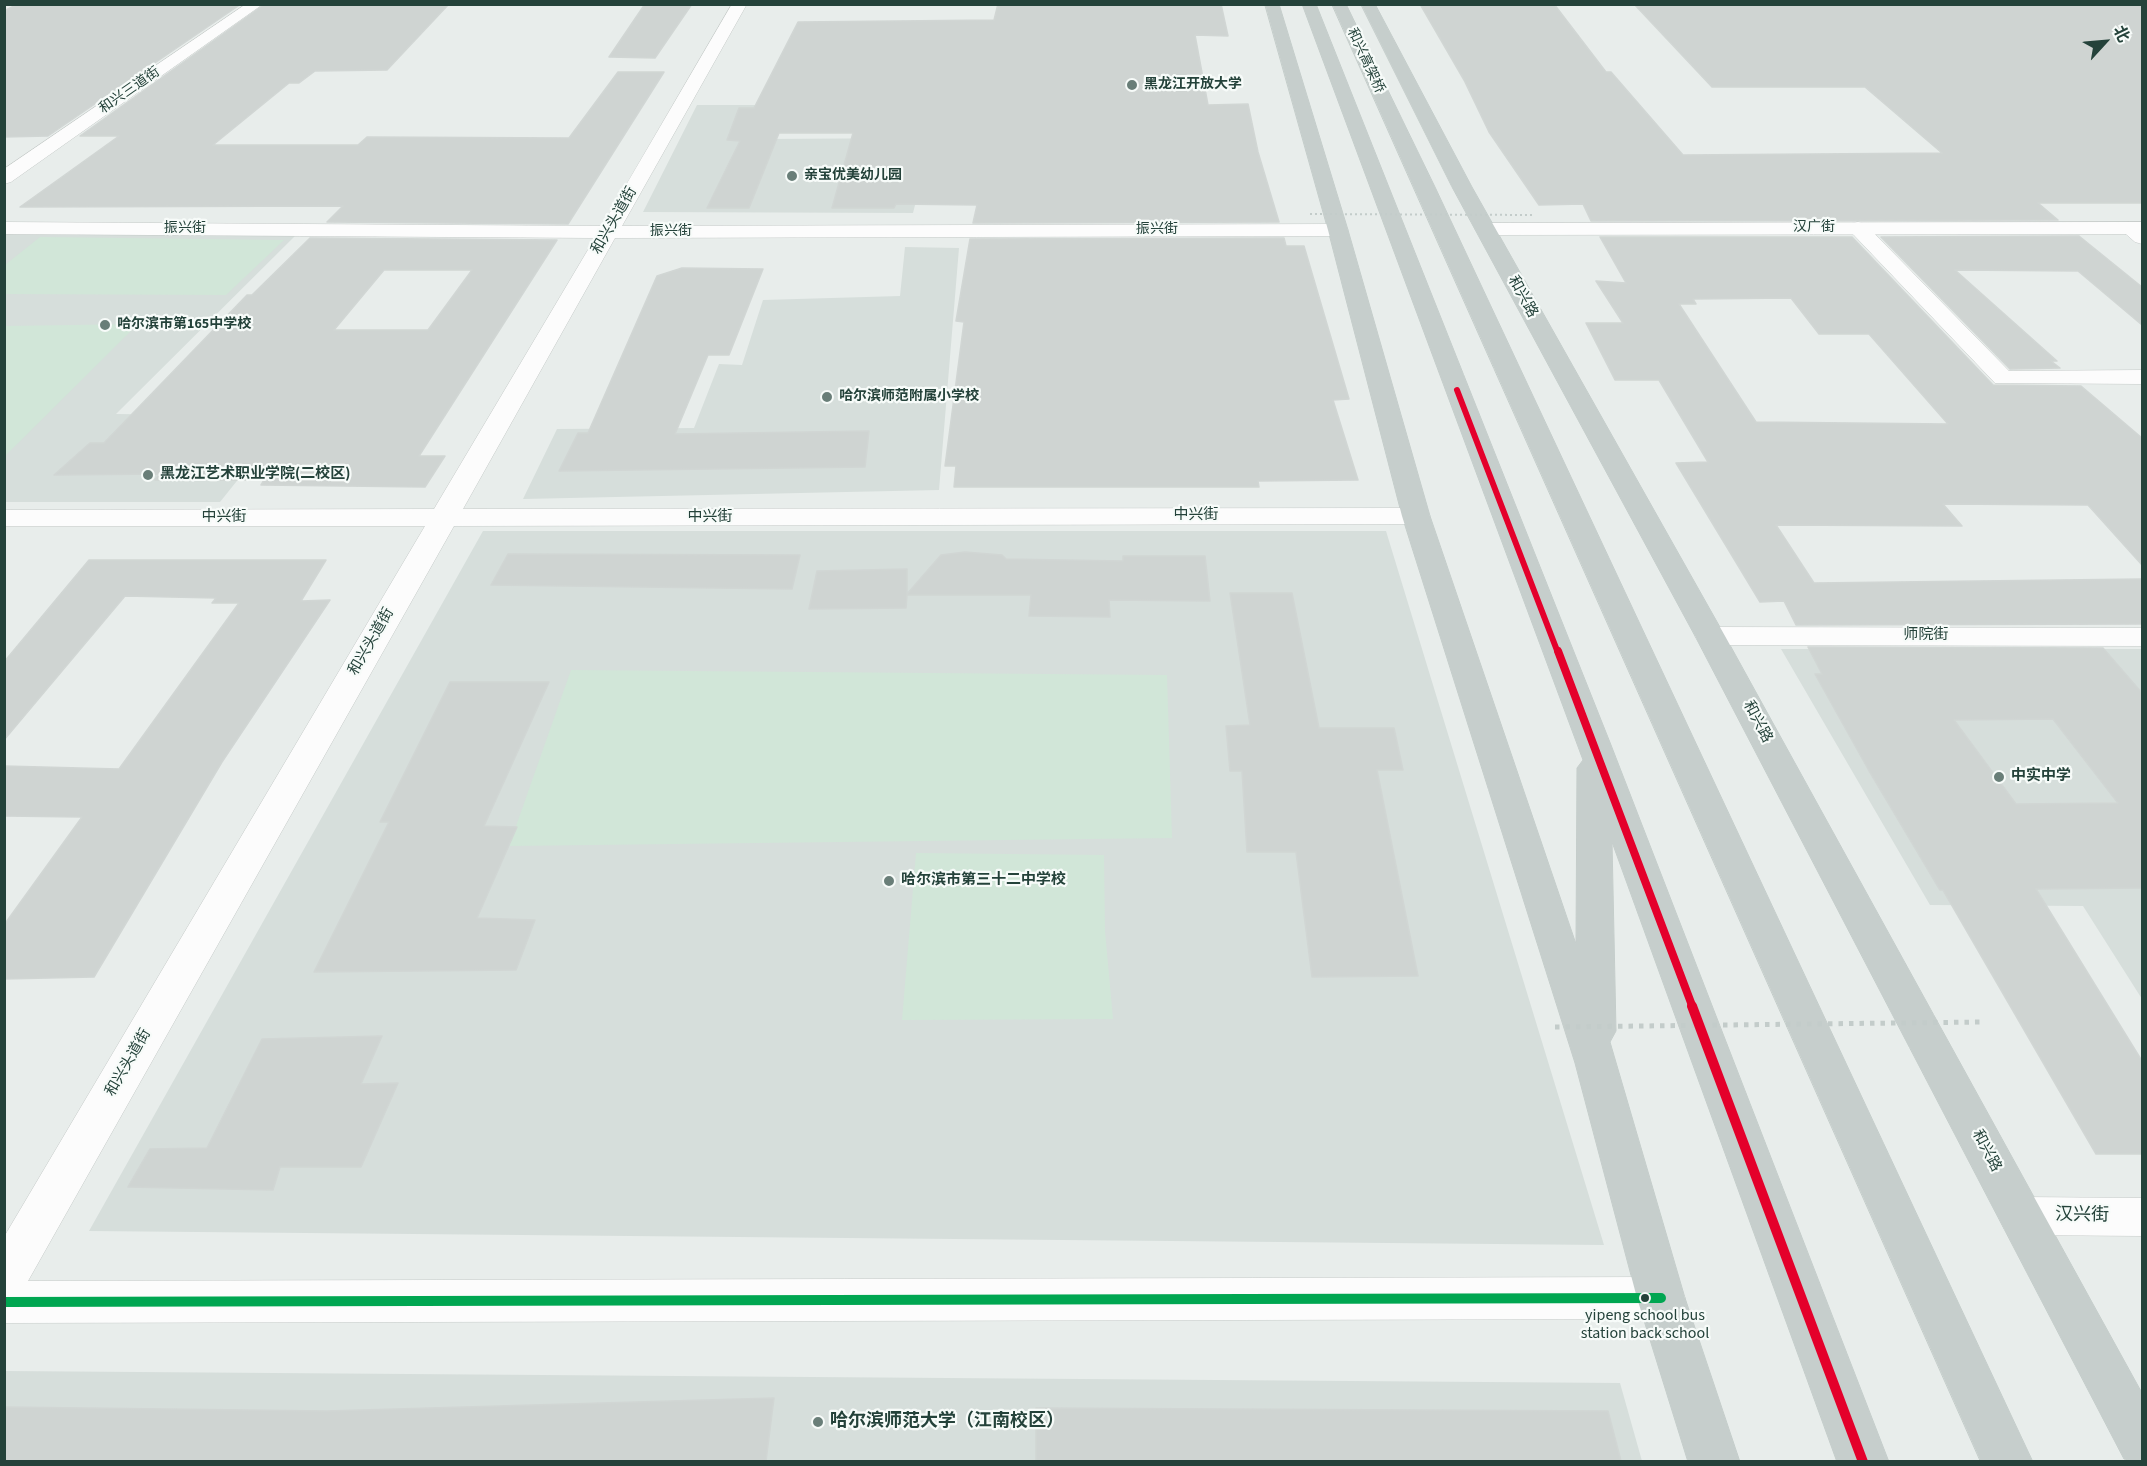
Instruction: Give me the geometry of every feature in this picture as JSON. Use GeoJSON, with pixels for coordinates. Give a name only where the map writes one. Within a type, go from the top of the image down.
{"type":"FeatureCollection","features":[{"type":"Feature","properties":{"kind":"highway"},"geometry":{"type":"LineString","coordinates":[[1272,4],[1298,100],[1324,222],[1416,516],[1596,1063],[1661,1298],[1714,1461]]}},
{"type":"Feature","properties":{"kind":"highway","name":"和兴高架桥"},"geometry":{"type":"LineString","coordinates":[[1309,4],[1340,125]]}},
{"type":"Feature","properties":{"kind":"highway","name":"和兴高架桥"},"geometry":{"type":"LineString","coordinates":[[1339,4],[1391,117]]}},
{"type":"Feature","properties":{"kind":"highway","name":"和兴路"},"geometry":{"type":"LineString","coordinates":[[1368,4],[1462,187],[1710,636],[2142,1442]]}},
{"type":"Feature","properties":{"kind":"highway"},"geometry":{"type":"LineString","coordinates":[[1298,100],[1340,125],[1381,194],[1594,745],[1863,1461]]}},
{"type":"Feature","properties":{"kind":"highway"},"geometry":{"type":"LineString","coordinates":[[1391,117],[1462,187]]}},
{"type":"Feature","properties":{"kind":"highway"},"geometry":{"type":"LineString","coordinates":[[1391,117],[1436,209],[2007,1461]]}},
{"type":"Feature","properties":{"kind":"highway"},"geometry":{"type":"LineString","coordinates":[[1351,160],[1381,194]]}},
{"type":"Feature","properties":{"kind":"highway"},"geometry":{"type":"LineString","coordinates":[[1594,745],[1596,1063]]}},
{"type":"Feature","properties":{"kind":"street","name":"和兴三道街"},"geometry":{"type":"LineString","coordinates":[[4,178],[256,4]]}},
{"type":"Feature","properties":{"kind":"street","name":"和兴头道街"},"geometry":{"type":"LineString","coordinates":[[4,1280],[740,4]]}},
{"type":"Feature","properties":{"kind":"street","name":"振兴街"},"geometry":{"type":"LineString","coordinates":[[4,228],[609,232],[1324,222]]}},
{"type":"Feature","properties":{"kind":"street","name":"汉广街"},"geometry":{"type":"LineString","coordinates":[[1485,229],[1858,228],[2138,232]]}},
{"type":"Feature","properties":{"kind":"street"},"geometry":{"type":"LineString","coordinates":[[1858,228],[2003,378],[2142,377]]}},
{"type":"Feature","properties":{"kind":"street","name":"中兴街"},"geometry":{"type":"LineString","coordinates":[[4,518],[1416,516]]}},
{"type":"Feature","properties":{"kind":"street","name":"师院街"},"geometry":{"type":"LineString","coordinates":[[1710,636],[2142,637]]}},
{"type":"Feature","properties":{"kind":"street","name":"汉兴街"},"geometry":{"type":"LineString","coordinates":[[2021,1216],[2142,1217]]}},
{"type":"Feature","properties":{"kind":"street"},"geometry":{"type":"LineString","coordinates":[[4,1302],[1661,1298]]}},
{"type":"Feature","properties":{"kind":"path"},"geometry":{"type":"LineString","coordinates":[[1324,222],[1533,215]]}},
{"type":"Feature","properties":{"kind":"path"},"geometry":{"type":"LineString","coordinates":[[1555,1027],[1981,1022]]}},
{"type":"Feature","properties":{"kind":"shaded area","name":"亲宝优美幼儿园"},"geometry":{"type":"Polygon","coordinates":[[[697,105],[777,105],[763,139],[932,138],[913,213],[643,212],[697,105]]]}},
{"type":"Feature","properties":{"kind":"shaded area","name":"哈尔滨市第165中学校"},"geometry":{"type":"Polygon","coordinates":[[[5,234],[296,235],[116,414],[289,416],[220,502],[5,502],[5,234]]]}},
{"type":"Feature","properties":{"kind":"shaded area","name":"哈尔滨师范附属小学校"},"geometry":{"type":"Polygon","coordinates":[[[905,247],[959,248],[939,490],[523,499],[557,429],[694,428],[719,364],[742,365],[763,300],[900,296],[905,247]]]}},
{"type":"Feature","properties":{"kind":"shaded area","name":"哈尔滨市第三十二中学校"},"geometry":{"type":"Polygon","coordinates":[[[483,531],[1386,531],[1604,1245],[89,1231],[483,531]]]}},
{"type":"Feature","properties":{"kind":"shaded area","name":"中实中学"},"geometry":{"type":"Polygon","coordinates":[[[1781,649],[2142,649],[2142,999],[2083,906],[1930,905],[1781,649]]]}},
{"type":"Feature","properties":{"kind":"shaded area","name":"哈尔滨师范大学（江南校区）"},"geometry":{"type":"Polygon","coordinates":[[[4,1371],[1620,1383],[1642,1461],[5,1461],[4,1371]]]}},
{"type":"Feature","properties":{"kind":"green space"},"geometry":{"type":"Polygon","coordinates":[[[40,237],[284,240],[226,295],[5,294],[5,265],[40,237]]]}},
{"type":"Feature","properties":{"kind":"green space"},"geometry":{"type":"Polygon","coordinates":[[[138,324],[5,456],[5,326],[138,324]]]}},
{"type":"Feature","properties":{"kind":"green space"},"geometry":{"type":"Polygon","coordinates":[[[571,670],[1167,675],[1172,838],[509,846],[571,670]]]}},
{"type":"Feature","properties":{"kind":"green space"},"geometry":{"type":"Polygon","coordinates":[[[916,853],[1104,855],[1105,931],[1113,1019],[902,1020],[916,853]]]}},
{"type":"Feature","properties":{"kind":"building"},"geometry":{"type":"Polygon","coordinates":[[[18,4],[241,4],[48,136],[4,137],[4,11],[18,4]]]}},
{"type":"Feature","properties":{"kind":"building"},"geometry":{"type":"Polygon","coordinates":[[[265,4],[449,4],[387,70],[315,71],[299,83],[289,83],[213,145],[358,145],[367,137],[569,138],[618,72],[664,72],[568,224],[327,222],[343,206],[20,207],[119,136],[80,136],[265,4]]]}},
{"type":"Feature","properties":{"kind":"building"},"geometry":{"type":"Polygon","coordinates":[[[645,4],[692,4],[655,58],[609,57],[645,4]]]}},
{"type":"Feature","properties":{"kind":"building"},"geometry":{"type":"Polygon","coordinates":[[[998,4],[1221,4],[1228,36],[1195,35],[1208,105],[1248,104],[1258,152],[1279,222],[973,223],[977,205],[896,204],[894,208],[832,208],[853,133],[779,133],[749,208],[707,208],[740,141],[727,140],[739,108],[754,108],[798,22],[994,20],[998,4]]]}},
{"type":"Feature","properties":{"kind":"building"},"geometry":{"type":"Polygon","coordinates":[[[1420,4],[1554,4],[1606,72],[1611,72],[1683,155],[1942,153],[1865,87],[1712,87],[1634,4],[2142,4],[2142,203],[2038,203],[2058,220],[1591,221],[1583,204],[1539,205],[1489,132],[1464,80],[1420,4]]]}},
{"type":"Feature","properties":{"kind":"building"},"geometry":{"type":"Polygon","coordinates":[[[2079,236],[2142,287],[2142,325],[2078,271],[1955,270],[2057,361],[2051,361],[2060,368],[2010,369],[1881,237],[2079,236]]]}},
{"type":"Feature","properties":{"kind":"building"},"geometry":{"type":"Polygon","coordinates":[[[1600,237],[1852,237],[1993,385],[2081,386],[2142,438],[2142,565],[2088,505],[1943,504],[1962,526],[1776,525],[1814,583],[2142,579],[2142,624],[1796,625],[1784,601],[1760,602],[1676,463],[1708,462],[1659,380],[1615,380],[1586,323],[1623,323],[1596,281],[1626,283],[1600,237]],[[1791,298],[1693,299],[1696,304],[1679,304],[1756,422],[1948,424],[1869,334],[1819,334],[1791,298]]]}},
{"type":"Feature","properties":{"kind":"building"},"geometry":{"type":"Polygon","coordinates":[[[310,238],[557,240],[419,456],[445,456],[425,487],[261,485],[264,480],[155,480],[160,474],[54,475],[90,443],[104,443],[247,295],[252,295],[310,238]],[[384,270],[334,330],[428,330],[472,270],[384,270]]]}},
{"type":"Feature","properties":{"kind":"building"},"geometry":{"type":"Polygon","coordinates":[[[1284,238],[1286,246],[1304,246],[1349,399],[1333,400],[1358,480],[1258,481],[1259,487],[954,487],[956,466],[945,466],[964,322],[956,321],[970,239],[1284,238]]]}},
{"type":"Feature","properties":{"kind":"building"},"geometry":{"type":"Polygon","coordinates":[[[682,268],[763,269],[729,355],[708,355],[675,434],[869,431],[865,467],[559,471],[578,433],[588,433],[657,276],[682,268]]]}},
{"type":"Feature","properties":{"kind":"building"},"geometry":{"type":"Polygon","coordinates":[[[965,552],[1002,555],[1006,559],[1123,561],[1123,556],[1205,556],[1210,601],[1109,600],[1110,617],[1029,616],[1031,595],[907,595],[906,608],[809,609],[817,571],[907,569],[907,594],[941,555],[965,552]]]}},
{"type":"Feature","properties":{"kind":"building"},"geometry":{"type":"Polygon","coordinates":[[[508,554],[800,555],[792,589],[491,585],[508,554]]]}},
{"type":"Feature","properties":{"kind":"building"},"geometry":{"type":"Polygon","coordinates":[[[89,560],[326,560],[301,601],[330,600],[222,762],[94,977],[4,979],[4,925],[82,817],[4,816],[4,766],[119,769],[239,603],[212,603],[216,598],[125,596],[4,740],[4,662],[89,560]]]}},
{"type":"Feature","properties":{"kind":"building"},"geometry":{"type":"Polygon","coordinates":[[[1230,593],[1292,593],[1319,728],[1394,728],[1403,770],[1377,770],[1418,976],[1312,977],[1296,852],[1247,852],[1242,771],[1230,771],[1226,726],[1250,725],[1230,593]]]}},
{"type":"Feature","properties":{"kind":"building","name":"中实中学"},"geometry":{"type":"Polygon","coordinates":[[[1808,647],[2103,648],[2142,693],[2142,888],[2036,889],[2142,1061],[2142,1154],[2096,1154],[1943,890],[1940,890],[1868,769],[1815,674],[1822,674],[1808,647]],[[2053,719],[1954,720],[2016,804],[2118,803],[2053,719]]]}},
{"type":"Feature","properties":{"kind":"building"},"geometry":{"type":"Polygon","coordinates":[[[450,682],[549,682],[484,826],[517,827],[477,918],[535,920],[516,970],[314,972],[389,822],[380,822],[450,682]]]}},
{"type":"Feature","properties":{"kind":"building"},"geometry":{"type":"Polygon","coordinates":[[[382,1036],[361,1084],[398,1083],[361,1167],[280,1167],[273,1190],[128,1187],[150,1149],[207,1148],[262,1039],[382,1036]]]}},
{"type":"Feature","properties":{"kind":"building"},"geometry":{"type":"Polygon","coordinates":[[[774,1398],[766,1461],[4,1461],[4,1407],[327,1411],[774,1398]]]}},
{"type":"Feature","properties":{"kind":"building"},"geometry":{"type":"Polygon","coordinates":[[[1036,1408],[1608,1411],[1621,1461],[1036,1461],[1036,1408]]]}},
{"type":"Feature","properties":{"kind":"transit line"},"geometry":{"type":"LineString","coordinates":[[1457,390],[1594,745],[1863,1462]]}},
{"type":"Feature","properties":{"kind":"transit line"},"geometry":{"type":"LineString","coordinates":[[4,1302],[1661,1298]]}},
{"type":"Feature","properties":{"kind":"place","name":"黑龙江开放大学"},"geometry":{"type":"Point","coordinates":[1132,85]}},
{"type":"Feature","properties":{"kind":"place","name":"亲宝优美幼儿园"},"geometry":{"type":"Point","coordinates":[792,176]}},
{"type":"Feature","properties":{"kind":"place","name":"哈尔滨市第165中学校"},"geometry":{"type":"Point","coordinates":[105,325]}},
{"type":"Feature","properties":{"kind":"place","name":"哈尔滨师范附属小学校"},"geometry":{"type":"Point","coordinates":[827,397]}},
{"type":"Feature","properties":{"kind":"place","name":"黑龙江艺术职业学院(二校区)"},"geometry":{"type":"Point","coordinates":[148,475]}},
{"type":"Feature","properties":{"kind":"place","name":"中实中学"},"geometry":{"type":"Point","coordinates":[1999,777]}},
{"type":"Feature","properties":{"kind":"place","name":"哈尔滨市第三十二中学校"},"geometry":{"type":"Point","coordinates":[889,881]}},
{"type":"Feature","properties":{"kind":"place","name":"yipeng school bus station back school"},"geometry":{"type":"Point","coordinates":[1645,1298]}},
{"type":"Feature","properties":{"kind":"place","name":"哈尔滨师范大学（江南校区）"},"geometry":{"type":"Point","coordinates":[818,1422]}}]}
